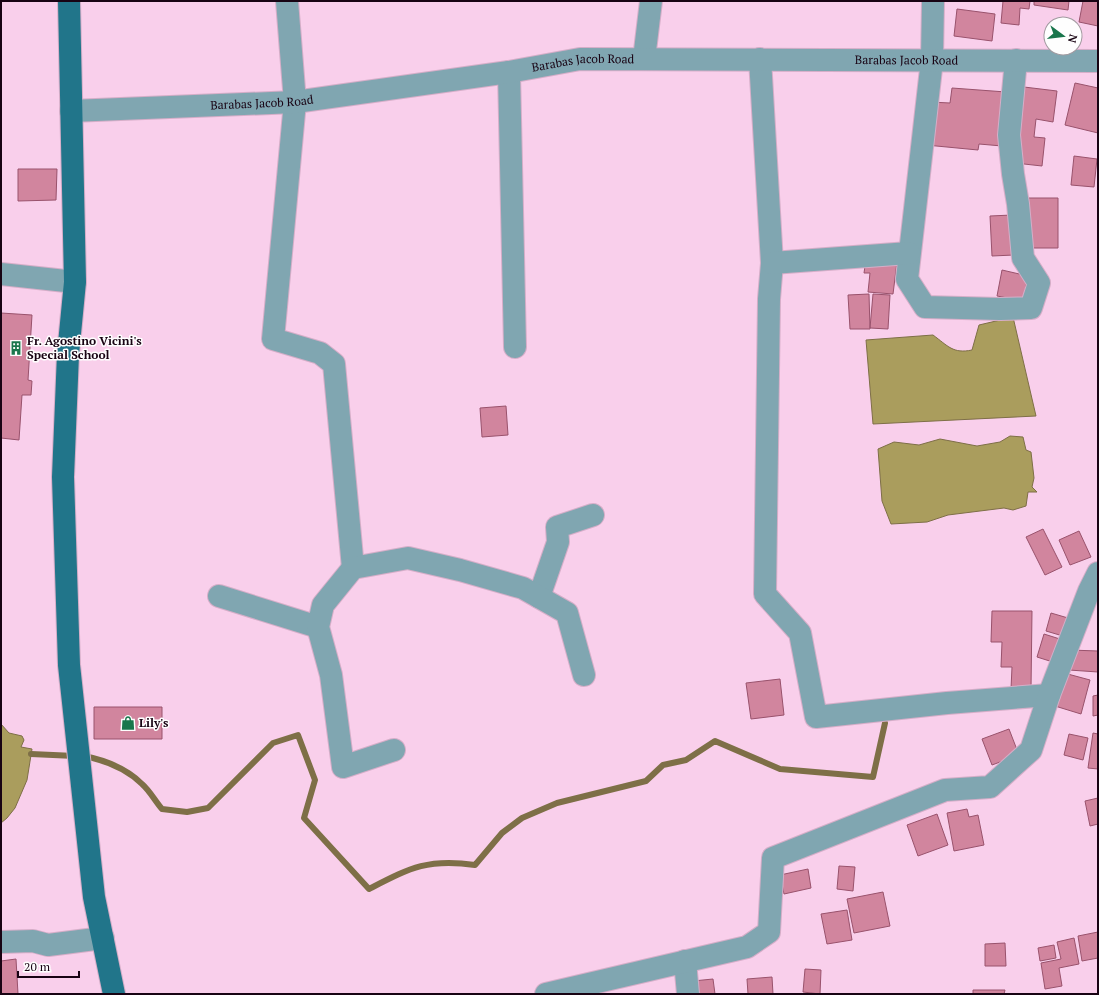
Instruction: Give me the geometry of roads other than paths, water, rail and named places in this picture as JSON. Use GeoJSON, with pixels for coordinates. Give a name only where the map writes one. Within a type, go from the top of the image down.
{"type":"FeatureCollection","features":[{"type":"Feature","properties":{"kind":"main road"},"geometry":{"type":"LineString","coordinates":[[69,1],[75,282],[68,354],[63,477],[69,665],[80,779],[94,897],[114,994]]}},
{"type":"Feature","properties":{"kind":"street"},"geometry":{"type":"LineString","coordinates":[[287,1],[295,102],[273,339],[320,353],[334,364],[353,568]]}},
{"type":"Feature","properties":{"kind":"street"},"geometry":{"type":"LineString","coordinates":[[644,60],[651,1]]}},
{"type":"Feature","properties":{"kind":"street"},"geometry":{"type":"LineString","coordinates":[[933,1],[932,60],[907,279],[925,307],[1000,309],[1031,308],[1038,283],[1023,258],[1009,135],[1016,60]]}},
{"type":"Feature","properties":{"kind":"street","name":"Barabas Jacob Road"},"geometry":{"type":"LineString","coordinates":[[71,111],[295,102],[509,72],[580,59],[1098,61]]}},
{"type":"Feature","properties":{"kind":"street"},"geometry":{"type":"LineString","coordinates":[[760,60],[772,263],[769,307],[765,594],[800,633],[816,716],[1049,695]]}},
{"type":"Feature","properties":{"kind":"street"},"geometry":{"type":"LineString","coordinates":[[509,72],[514,346]]}},
{"type":"Feature","properties":{"kind":"street"},"geometry":{"type":"LineString","coordinates":[[772,263],[909,253]]}},
{"type":"Feature","properties":{"kind":"street"},"geometry":{"type":"LineString","coordinates":[[1,274],[75,282]]}},
{"type":"Feature","properties":{"kind":"street"},"geometry":{"type":"LineString","coordinates":[[540,597],[558,542],[557,527],[594,515]]}},
{"type":"Feature","properties":{"kind":"street"},"geometry":{"type":"LineString","coordinates":[[394,750],[343,767],[331,675],[318,628],[323,605],[353,568],[408,558],[460,570],[523,588],[568,613],[584,675]]}},
{"type":"Feature","properties":{"kind":"street"},"geometry":{"type":"LineString","coordinates":[[546,994],[747,947],[770,932],[773,858],[945,790],[990,787],[1031,750],[1049,695],[1089,591],[1098,573]]}},
{"type":"Feature","properties":{"kind":"street"},"geometry":{"type":"LineString","coordinates":[[219,596],[318,628]]}},
{"type":"Feature","properties":{"kind":"street"},"geometry":{"type":"LineString","coordinates":[[1,942],[33,941],[48,945],[103,938]]}},
{"type":"Feature","properties":{"kind":"street"},"geometry":{"type":"LineString","coordinates":[[685,961],[688,994]]}},
{"type":"Feature","properties":{"kind":"waterway"},"geometry":{"type":"LineString","coordinates":[[84,756],[107,763],[129,774],[145,787],[162,809],[187,812],[208,808],[273,743],[298,735],[315,780],[304,818],[369,889],[396,875],[420,866],[444,863],[475,865],[502,833],[522,818],[557,803],[646,781],[663,765],[686,760],[715,741],[780,769],[873,777],[885,723]]}},
{"type":"Feature","properties":{"kind":"waterway"},"geometry":{"type":"LineString","coordinates":[[31,754],[75,756]]}},
{"type":"Feature","properties":{"kind":"place","name":"Fr. Agostino Vicini's Special School"},"geometry":{"type":"Point","coordinates":[16,348]}},
{"type":"Feature","properties":{"kind":"place","name":"Lily's"},"geometry":{"type":"Point","coordinates":[128,723]}}]}
